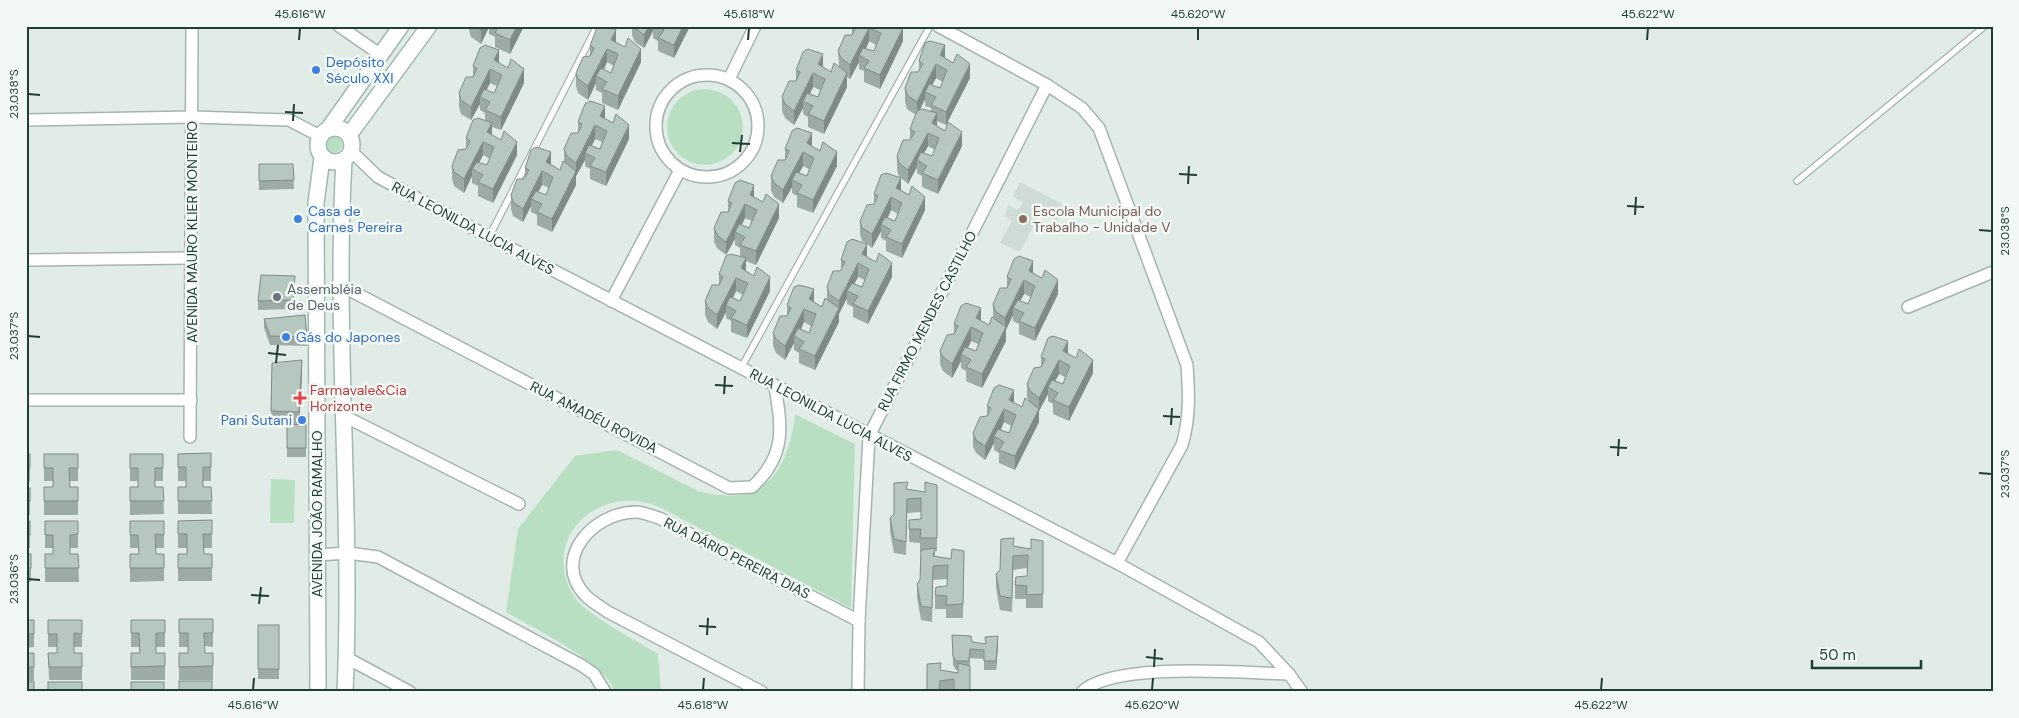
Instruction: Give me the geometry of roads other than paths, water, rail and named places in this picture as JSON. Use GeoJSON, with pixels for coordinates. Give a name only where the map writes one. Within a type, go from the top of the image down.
{"type":"FeatureCollection","features":[{"type":"Feature","properties":{"kind":"street","name":"AVENIDA MAURO KLIER MONTEIRO"},"geometry":{"type":"LineString","coordinates":[[190,437],[192,26]]}},
{"type":"Feature","properties":{"kind":"street"},"geometry":{"type":"LineString","coordinates":[[339,26],[381,55]]}},
{"type":"Feature","properties":{"kind":"street"},"geometry":{"type":"LineString","coordinates":[[26,120],[193,117],[289,120],[324,132],[340,128],[349,135],[352,143],[348,156],[333,162],[322,158],[317,147],[324,132],[401,26]]}},
{"type":"Feature","properties":{"kind":"street"},"geometry":{"type":"LineString","coordinates":[[349,135],[429,26]]}},
{"type":"Feature","properties":{"kind":"street"},"geometry":{"type":"LineString","coordinates":[[729,79],[755,26]]}},
{"type":"Feature","properties":{"kind":"street"},"geometry":{"type":"LineString","coordinates":[[938,26],[1048,85],[1082,108],[1099,128],[1186,365],[1190,401],[1188,425],[1182,445],[1117,563]]}},
{"type":"Feature","properties":{"kind":"street"},"geometry":{"type":"LineString","coordinates":[[712,74],[729,79],[744,90],[755,105],[759,123],[756,142],[748,158],[734,170],[716,177],[698,177],[680,170],[667,159],[658,144],[655,127],[657,109],[665,94],[678,82],[695,75],[712,74]]}},
{"type":"Feature","properties":{"kind":"street","name":"RUA FIRMO MENDES CASTILHO"},"geometry":{"type":"LineString","coordinates":[[858,692],[859,621],[869,436],[1048,85]]}},
{"type":"Feature","properties":{"kind":"street","name":"RUA LEONILDA LUCIA ALVES"},"geometry":{"type":"LineString","coordinates":[[348,156],[378,177],[489,237],[869,436],[1117,563],[1259,642],[1302,692]]}},
{"type":"Feature","properties":{"kind":"street","name":"AVENIDA JOÃO RAMALHO"},"geometry":{"type":"LineString","coordinates":[[345,692],[348,553],[340,286],[348,156]]}},
{"type":"Feature","properties":{"kind":"street","name":"AVENIDA JOÃO RAMALHO"},"geometry":{"type":"LineString","coordinates":[[318,692],[316,202],[322,158]]}},
{"type":"Feature","properties":{"kind":"street"},"geometry":{"type":"LineString","coordinates":[[611,301],[680,170]]}},
{"type":"Feature","properties":{"kind":"street"},"geometry":{"type":"LineString","coordinates":[[26,260],[191,258]]}},
{"type":"Feature","properties":{"kind":"street"},"geometry":{"type":"LineString","coordinates":[[1908,307],[1993,272]]}},
{"type":"Feature","properties":{"kind":"street","name":"RUA AMADÉU ROVIDA"},"geometry":{"type":"LineString","coordinates":[[340,286],[729,488],[752,487],[767,474],[776,454],[780,432],[775,386]]}},
{"type":"Feature","properties":{"kind":"street"},"geometry":{"type":"LineString","coordinates":[[26,400],[191,400]]}},
{"type":"Feature","properties":{"kind":"street"},"geometry":{"type":"LineString","coordinates":[[344,416],[519,504]]}},
{"type":"Feature","properties":{"kind":"street","name":"RUA DÁRIO PEREIRA DIAS"},"geometry":{"type":"LineString","coordinates":[[762,692],[608,612],[585,595],[574,575],[573,555],[580,540],[600,522],[612,518],[636,512],[659,518],[859,621]]}},
{"type":"Feature","properties":{"kind":"street"},"geometry":{"type":"LineString","coordinates":[[317,555],[348,553],[378,557],[581,664],[594,674],[605,692]]}},
{"type":"Feature","properties":{"kind":"street"},"geometry":{"type":"LineString","coordinates":[[346,658],[410,692]]}},
{"type":"Feature","properties":{"kind":"street"},"geometry":{"type":"LineString","coordinates":[[1082,692],[1104,678],[1138,672],[1288,674]]}},
{"type":"Feature","properties":{"kind":"lane"},"geometry":{"type":"LineString","coordinates":[[489,237],[597,26]]}},
{"type":"Feature","properties":{"kind":"lane"},"geometry":{"type":"LineString","coordinates":[[741,368],[930,26]]}},
{"type":"Feature","properties":{"kind":"lane"},"geometry":{"type":"LineString","coordinates":[[1797,181],[1986,26]]}},
{"type":"Feature","properties":{"kind":"place","name":"Depósito Século XXI"},"geometry":{"type":"Point","coordinates":[316,70]}},
{"type":"Feature","properties":{"kind":"place","name":"Casa de Carnes Pereira"},"geometry":{"type":"Point","coordinates":[298,219]}},
{"type":"Feature","properties":{"kind":"place","name":"Escola Municipal do Trabalho - Unidade V"},"geometry":{"type":"Point","coordinates":[1023,219]}},
{"type":"Feature","properties":{"kind":"place","name":"Assembléia de Deus"},"geometry":{"type":"Point","coordinates":[277,297]}},
{"type":"Feature","properties":{"kind":"place","name":"Gás do Japones"},"geometry":{"type":"Point","coordinates":[286,337]}},
{"type":"Feature","properties":{"kind":"place","name":"Farmavale&Cia Horizonte"},"geometry":{"type":"Point","coordinates":[300,398]}},
{"type":"Feature","properties":{"kind":"place","name":"Pani Sutani"},"geometry":{"type":"Point","coordinates":[302,420]}}]}
